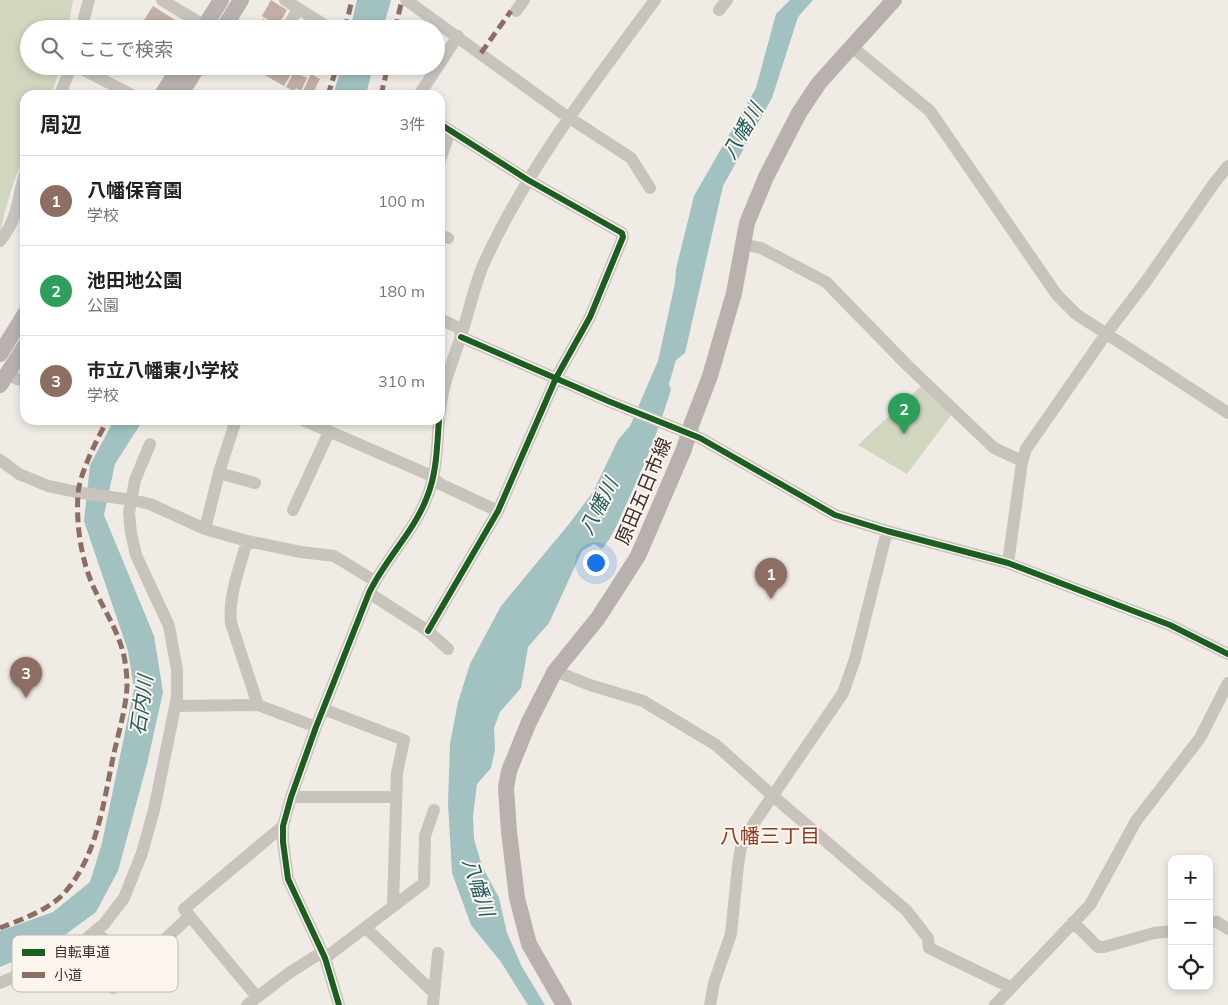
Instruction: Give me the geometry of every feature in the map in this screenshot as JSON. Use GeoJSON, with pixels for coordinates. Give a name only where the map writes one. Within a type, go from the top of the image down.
{"type":"FeatureCollection","features":[{"type":"Feature","properties":{"kind":"main road"},"geometry":{"type":"LineString","coordinates":[[208,20],[221,0]]}},
{"type":"Feature","properties":{"kind":"main road"},"geometry":{"type":"LineString","coordinates":[[229,20],[241,0]]}},
{"type":"Feature","properties":{"kind":"main road","name":"原田五日市線"},"geometry":{"type":"LineString","coordinates":[[564,1005],[529,944],[517,898],[506,788],[509,771],[525,730],[555,670],[598,618],[638,556],[684,449],[686,432],[716,357],[734,293],[742,244],[754,202],[799,113],[819,83],[894,0]]}},
{"type":"Feature","properties":{"kind":"main road"},"geometry":{"type":"LineString","coordinates":[[165,90],[174,75]]}},
{"type":"Feature","properties":{"kind":"main road"},"geometry":{"type":"LineString","coordinates":[[183,90],[192,75]]}},
{"type":"Feature","properties":{"kind":"main road"},"geometry":{"type":"LineString","coordinates":[[0,354],[20,322]]}},
{"type":"Feature","properties":{"kind":"main road"},"geometry":{"type":"LineString","coordinates":[[4,379],[20,354]]}},
{"type":"Feature","properties":{"kind":"street"},"geometry":{"type":"LineString","coordinates":[[83,20],[89,0]]}},
{"type":"Feature","properties":{"kind":"street"},"geometry":{"type":"LineString","coordinates":[[162,0],[193,20]]}},
{"type":"Feature","properties":{"kind":"street"},"geometry":{"type":"LineString","coordinates":[[285,0],[317,20]]}},
{"type":"Feature","properties":{"kind":"street"},"geometry":{"type":"LineString","coordinates":[[406,0],[435,20]]}},
{"type":"Feature","properties":{"kind":"street"},"geometry":{"type":"LineString","coordinates":[[516,11],[524,0]]}},
{"type":"Feature","properties":{"kind":"street"},"geometry":{"type":"LineString","coordinates":[[445,385],[484,265],[528,180],[569,116],[655,0]]}},
{"type":"Feature","properties":{"kind":"street"},"geometry":{"type":"LineString","coordinates":[[292,20],[298,8]]}},
{"type":"Feature","properties":{"kind":"street"},"geometry":{"type":"LineString","coordinates":[[445,27],[631,158],[650,188]]}},
{"type":"Feature","properties":{"kind":"street"},"geometry":{"type":"LineString","coordinates":[[445,56],[458,36]]}},
{"type":"Feature","properties":{"kind":"street"},"geometry":{"type":"LineString","coordinates":[[852,47],[930,112],[1057,295],[1076,314],[1228,413]]}},
{"type":"Feature","properties":{"kind":"street"},"geometry":{"type":"LineString","coordinates":[[62,90],[68,75]]}},
{"type":"Feature","properties":{"kind":"street"},"geometry":{"type":"LineString","coordinates":[[93,75],[122,90]]}},
{"type":"Feature","properties":{"kind":"street"},"geometry":{"type":"LineString","coordinates":[[422,90],[432,75]]}},
{"type":"Feature","properties":{"kind":"street"},"geometry":{"type":"LineString","coordinates":[[428,631],[498,511],[556,378],[590,317],[623,237],[622,233],[528,180],[445,128]]}},
{"type":"Feature","properties":{"kind":"street"},"geometry":{"type":"LineString","coordinates":[[1008,563],[1022,461],[1026,449],[1106,334],[1228,166]]}},
{"type":"Feature","properties":{"kind":"street"},"geometry":{"type":"LineString","coordinates":[[0,241],[16,215],[20,190]]}},
{"type":"Feature","properties":{"kind":"street"},"geometry":{"type":"LineString","coordinates":[[742,244],[761,248],[826,282],[908,366],[994,448],[1022,461]]}},
{"type":"Feature","properties":{"kind":"street"},"geometry":{"type":"LineString","coordinates":[[445,321],[459,328],[461,338]]}},
{"type":"Feature","properties":{"kind":"street"},"geometry":{"type":"LineString","coordinates":[[461,338],[700,438],[836,515],[1008,563],[1170,625],[1228,654]]}},
{"type":"Feature","properties":{"kind":"street"},"geometry":{"type":"LineString","coordinates":[[4,379],[20,380]]}},
{"type":"Feature","properties":{"kind":"street"},"geometry":{"type":"LineString","coordinates":[[205,529],[219,473],[234,425]]}},
{"type":"Feature","properties":{"kind":"street"},"geometry":{"type":"LineString","coordinates":[[314,425],[432,476],[440,484],[498,511]]}},
{"type":"Feature","properties":{"kind":"street"},"geometry":{"type":"LineString","coordinates":[[339,1005],[324,955],[288,879],[283,842],[283,826],[316,727],[369,593],[415,521],[428,496],[437,456],[439,425]]}},
{"type":"Feature","properties":{"kind":"street"},"geometry":{"type":"LineString","coordinates":[[293,510],[329,432]]}},
{"type":"Feature","properties":{"kind":"street"},"geometry":{"type":"LineString","coordinates":[[91,935],[104,924],[124,898],[142,853],[154,810],[177,697],[177,670],[169,626],[136,555],[131,533],[128,499],[150,444]]}},
{"type":"Feature","properties":{"kind":"street"},"geometry":{"type":"LineString","coordinates":[[0,460],[33,481],[60,490],[128,499],[150,504],[205,529],[247,541],[302,552],[328,554],[375,581]]}},
{"type":"Feature","properties":{"kind":"street"},"geometry":{"type":"LineString","coordinates":[[219,473],[255,482]]}},
{"type":"Feature","properties":{"kind":"street"},"geometry":{"type":"LineString","coordinates":[[710,1005],[714,983],[730,934],[742,847],[754,823],[843,693],[856,658],[887,530]]}},
{"type":"Feature","properties":{"kind":"street"},"geometry":{"type":"LineString","coordinates":[[247,541],[231,600],[230,612],[231,624],[258,705]]}},
{"type":"Feature","properties":{"kind":"street"},"geometry":{"type":"LineString","coordinates":[[369,593],[428,631],[448,649]]}},
{"type":"Feature","properties":{"kind":"street"},"geometry":{"type":"LineString","coordinates":[[555,670],[590,685],[650,704],[716,745],[772,796],[906,910],[928,938],[929,948],[1010,987]]}},
{"type":"Feature","properties":{"kind":"street"},"geometry":{"type":"LineString","coordinates":[[995,1005],[1095,897],[1136,821],[1200,738],[1228,683]]}},
{"type":"Feature","properties":{"kind":"street"},"geometry":{"type":"LineString","coordinates":[[175,706],[258,705],[316,727]]}},
{"type":"Feature","properties":{"kind":"street"},"geometry":{"type":"LineString","coordinates":[[323,709],[404,740],[396,797],[393,906]]}},
{"type":"Feature","properties":{"kind":"street"},"geometry":{"type":"LineString","coordinates":[[292,796],[396,797]]}},
{"type":"Feature","properties":{"kind":"street"},"geometry":{"type":"LineString","coordinates":[[283,826],[184,909],[252,1001],[289,973],[324,955],[366,928],[424,883],[425,836],[434,810]]}},
{"type":"Feature","properties":{"kind":"street"},"geometry":{"type":"LineString","coordinates":[[170,935],[190,916]]}},
{"type":"Feature","properties":{"kind":"street"},"geometry":{"type":"LineString","coordinates":[[1073,922],[1098,947],[1154,933],[1168,931]]}},
{"type":"Feature","properties":{"kind":"street"},"geometry":{"type":"LineString","coordinates":[[1213,922],[1228,929]]}},
{"type":"Feature","properties":{"kind":"street"},"geometry":{"type":"LineString","coordinates":[[366,928],[433,999]]}},
{"type":"Feature","properties":{"kind":"street"},"geometry":{"type":"LineString","coordinates":[[433,999],[438,953]]}},
{"type":"Feature","properties":{"kind":"street"},"geometry":{"type":"LineString","coordinates":[[0,983],[12,978]]}},
{"type":"Feature","properties":{"kind":"green space"},"geometry":{"type":"Polygon","coordinates":[[[0,0],[73,0],[70,20],[20,20],[20,75],[58,75],[53,90],[20,90],[20,166],[14,181],[0,234],[0,0]]]}},
{"type":"Feature","properties":{"kind":"green space"},"geometry":{"type":"Polygon","coordinates":[[[922,385],[952,414],[907,474],[858,445],[922,385]]]}},
{"type":"Feature","properties":{"kind":"water"},"geometry":{"type":"Polygon","coordinates":[[[357,0],[391,0],[385,20],[352,20],[357,0]]]}},
{"type":"Feature","properties":{"kind":"water","name":"八幡川"},"geometry":{"type":"Polygon","coordinates":[[[790,0],[813,0],[798,17],[772,98],[723,186],[685,353],[676,360],[669,384],[671,390],[650,450],[609,540],[602,549],[594,544],[582,551],[549,623],[528,647],[521,688],[500,712],[494,728],[495,750],[491,768],[477,784],[473,816],[474,839],[482,866],[499,898],[507,933],[522,967],[545,1005],[528,1005],[501,962],[471,925],[452,873],[448,803],[450,744],[458,702],[470,664],[501,606],[593,492],[618,440],[630,426],[658,361],[675,283],[676,269],[694,196],[756,88],[776,14],[790,0]]]}},
{"type":"Feature","properties":{"kind":"water"},"geometry":{"type":"Polygon","coordinates":[[[339,75],[371,75],[367,90],[335,90],[339,75]]]}},
{"type":"Feature","properties":{"kind":"water","name":"石内川"},"geometry":{"type":"Polygon","coordinates":[[[111,425],[140,425],[115,464],[104,515],[154,636],[163,692],[147,764],[118,871],[96,912],[65,935],[12,935],[12,962],[0,967],[0,931],[53,912],[90,882],[102,843],[134,689],[128,651],[84,521],[90,465],[111,425]]]}},
{"type":"Feature","properties":{"kind":"building"},"geometry":{"type":"Polygon","coordinates":[[[271,0],[287,10],[281,20],[268,20],[262,16],[271,0]]]}},
{"type":"Feature","properties":{"kind":"building"},"geometry":{"type":"Polygon","coordinates":[[[153,6],[175,20],[144,20],[153,6]]]}},
{"type":"Feature","properties":{"kind":"building"},"geometry":{"type":"Polygon","coordinates":[[[265,75],[290,75],[284,86],[265,75]]]}},
{"type":"Feature","properties":{"kind":"building"},"geometry":{"type":"Polygon","coordinates":[[[292,75],[300,75],[307,78],[301,90],[296,88],[292,90],[286,87],[292,75]]]}},
{"type":"Feature","properties":{"kind":"building"},"geometry":{"type":"Polygon","coordinates":[[[311,75],[320,79],[314,90],[303,90],[311,75]]]}},
{"type":"Feature","properties":{"kind":"marked path"},"geometry":{"type":"LineString","coordinates":[[347,20],[352,0]]}},
{"type":"Feature","properties":{"kind":"marked path"},"geometry":{"type":"LineString","coordinates":[[397,20],[402,0]]}},
{"type":"Feature","properties":{"kind":"marked path"},"geometry":{"type":"LineString","coordinates":[[481,53],[511,11]]}},
{"type":"Feature","properties":{"kind":"marked path"},"geometry":{"type":"LineString","coordinates":[[330,90],[334,75]]}},
{"type":"Feature","properties":{"kind":"marked path"},"geometry":{"type":"LineString","coordinates":[[382,90],[386,75]]}},
{"type":"Feature","properties":{"kind":"marked path"},"geometry":{"type":"LineString","coordinates":[[0,928],[52,904],[66,891],[77,876],[93,843],[103,807],[122,719],[127,686],[124,656],[85,564],[80,541],[78,517],[79,486],[94,445],[105,425]]}},
{"type":"Feature","properties":{"kind":"cycle path"},"geometry":{"type":"LineString","coordinates":[[428,631],[498,511],[556,378],[590,317],[623,237],[622,233],[528,180],[445,127]]}},
{"type":"Feature","properties":{"kind":"cycle path"},"geometry":{"type":"LineString","coordinates":[[461,337],[608,401],[700,438],[835,515],[887,531],[1008,563],[1170,625],[1228,654]]}},
{"type":"Feature","properties":{"kind":"cycle path"},"geometry":{"type":"LineString","coordinates":[[339,1005],[325,958],[288,879],[283,842],[283,826],[291,797],[316,727],[369,593],[415,522],[427,497],[435,469],[439,425]]}},
{"type":"Feature","properties":{"kind":"place","name":"池田地公園"},"geometry":{"type":"Point","coordinates":[904,434]}},
{"type":"Feature","properties":{"kind":"place","name":"八幡保育園"},"geometry":{"type":"Point","coordinates":[771,599]}},
{"type":"Feature","properties":{"kind":"place","name":"市立八幡東小学校"},"geometry":{"type":"Point","coordinates":[26,698]}},
{"type":"Feature","properties":{"kind":"district","name":"八幡三丁目"},"geometry":{"type":"Point","coordinates":[770,835]}}]}
